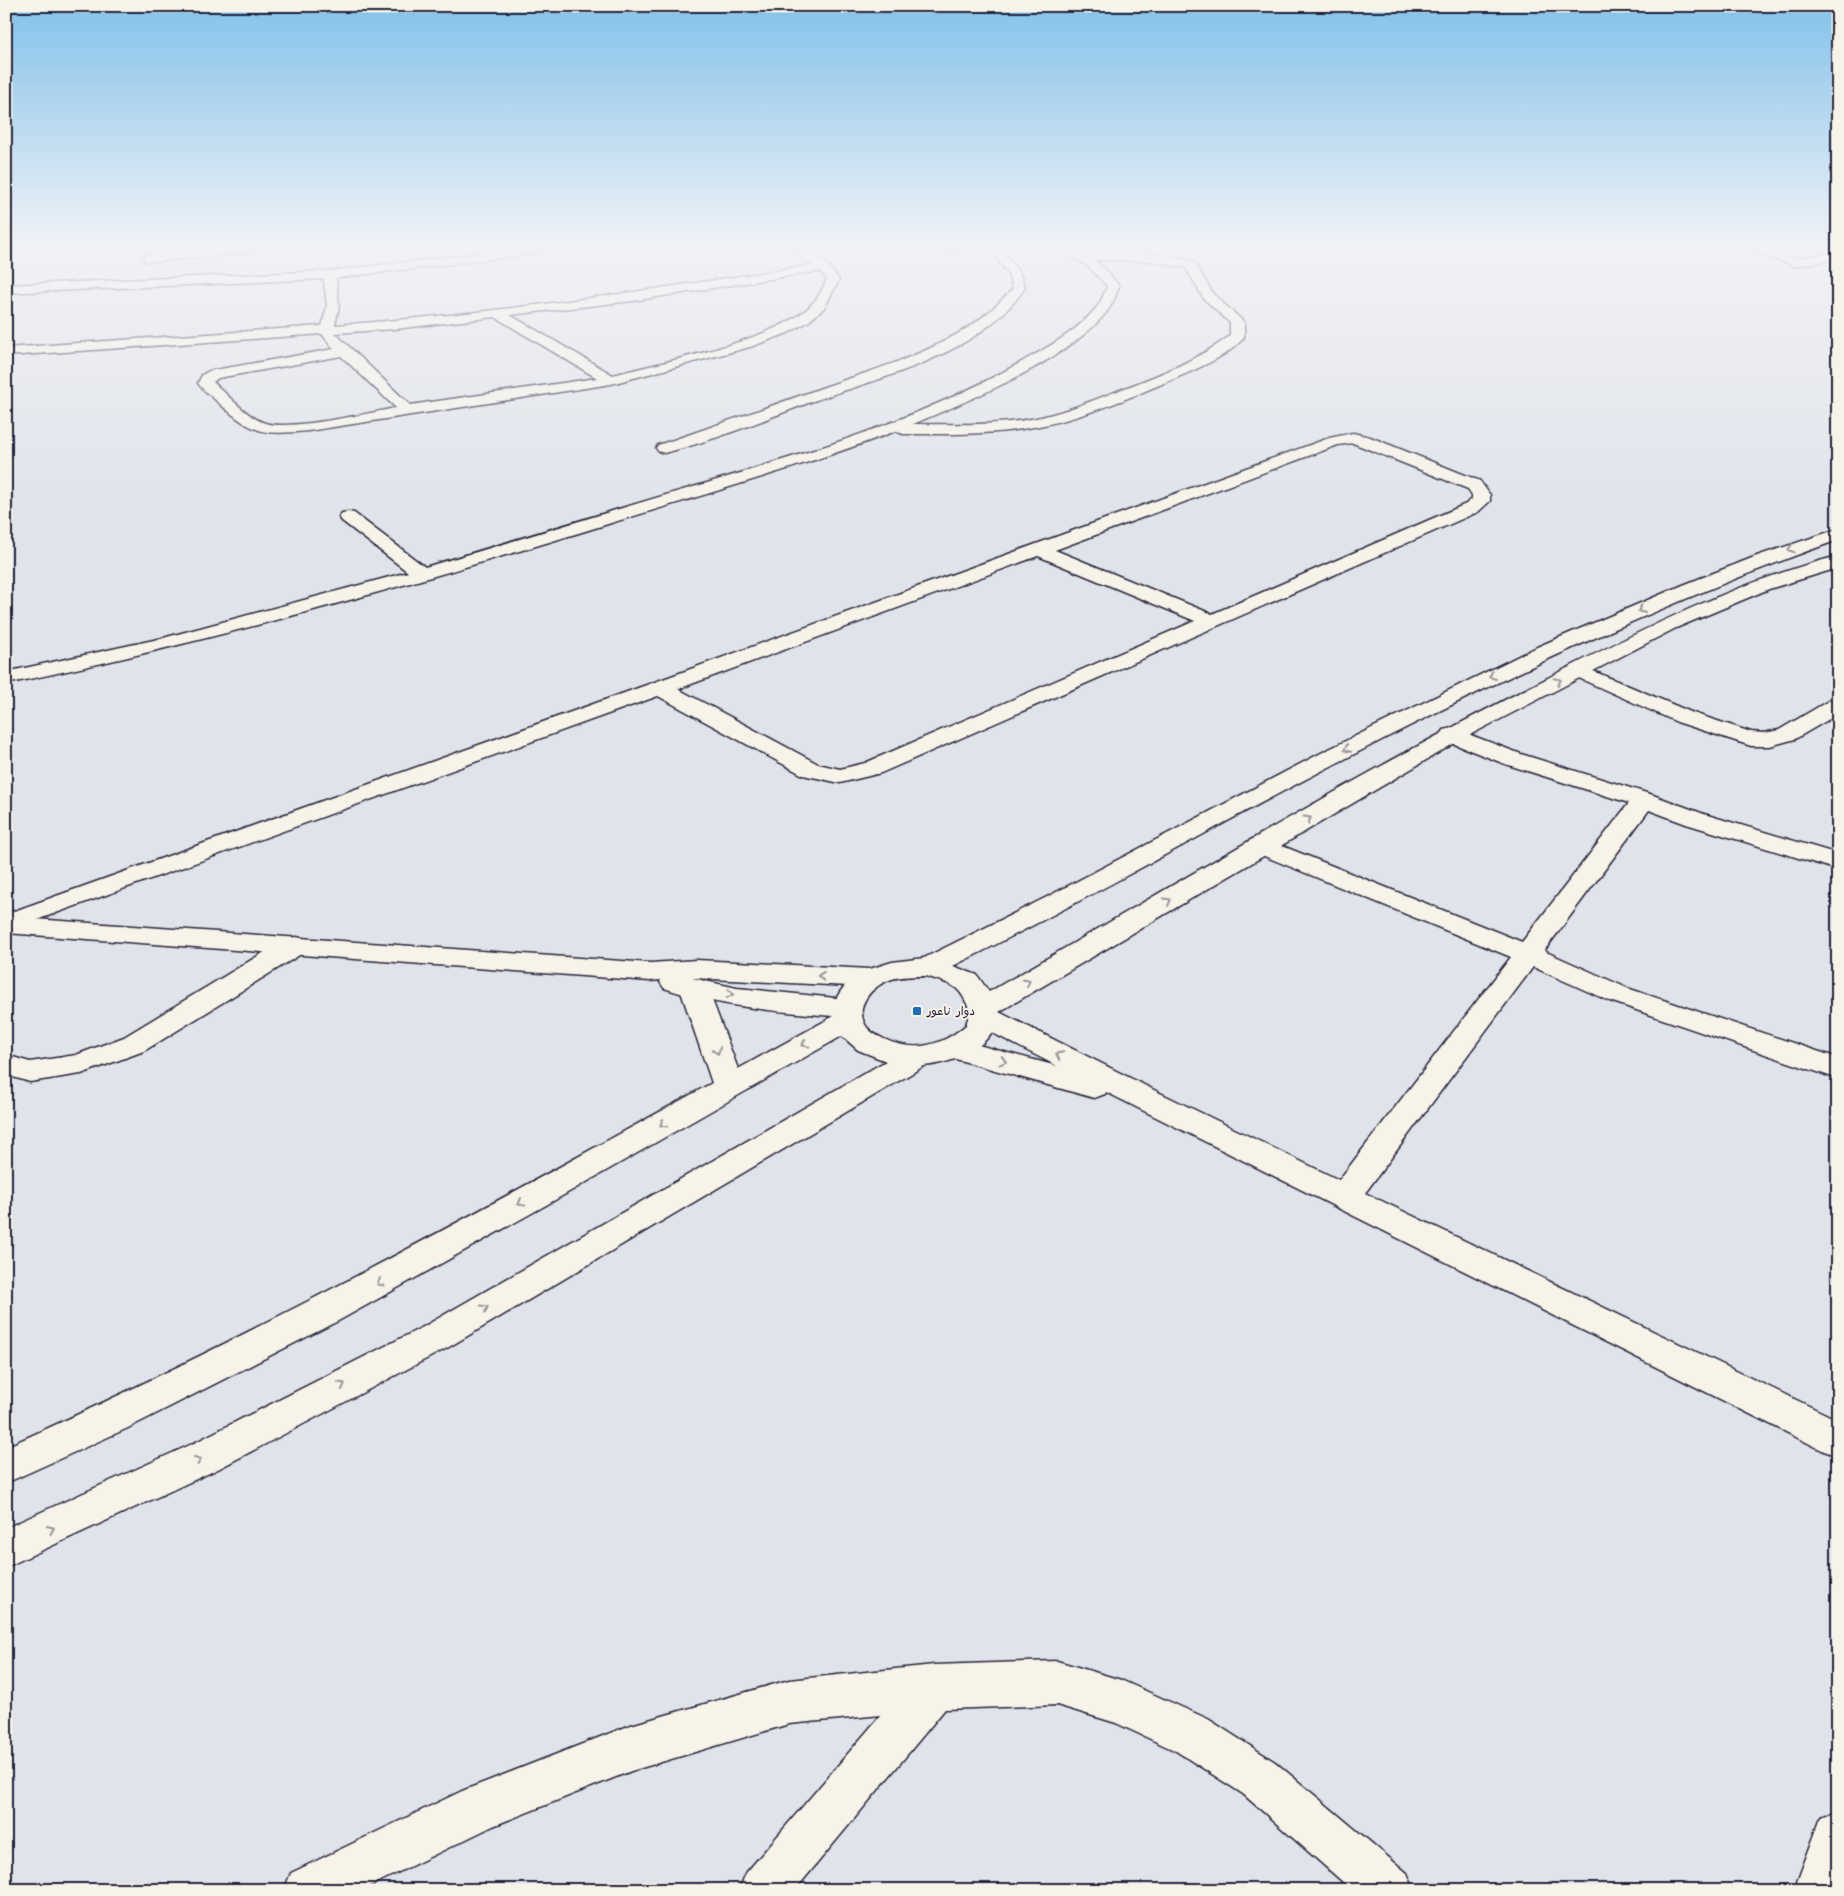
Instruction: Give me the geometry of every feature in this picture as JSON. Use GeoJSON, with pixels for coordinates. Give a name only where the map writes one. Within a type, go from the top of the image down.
{"type":"FeatureCollection","features":[{"type":"Feature","properties":{"kind":"street"},"geometry":{"type":"LineString","coordinates":[[6,352],[223,338]]}},
{"type":"Feature","properties":{"kind":"street"},"geometry":{"type":"LineString","coordinates":[[333,338],[407,410]]}},
{"type":"Feature","properties":{"kind":"street"},"geometry":{"type":"LineString","coordinates":[[541,338],[611,380]]}},
{"type":"Feature","properties":{"kind":"street"},"geometry":{"type":"LineString","coordinates":[[344,351],[214,374],[207,378],[205,382],[258,426],[271,429],[293,429],[611,380],[736,347],[760,338]]}},
{"type":"Feature","properties":{"kind":"street"},"geometry":{"type":"LineString","coordinates":[[664,448],[892,368],[960,338]]}},
{"type":"Feature","properties":{"kind":"street"},"geometry":{"type":"LineString","coordinates":[[6,678],[70,666],[208,632],[423,575],[892,428],[997,381],[1068,338]]}},
{"type":"Feature","properties":{"kind":"street"},"geometry":{"type":"LineString","coordinates":[[892,428],[985,427],[1046,420],[1078,411],[1197,364],[1220,351],[1236,338]]}},
{"type":"Feature","properties":{"kind":"street"},"geometry":{"type":"LineString","coordinates":[[6,924],[1039,550],[1199,489],[1344,439],[1364,440],[1396,452],[1474,485],[1482,495],[1481,501],[1472,508],[874,768],[840,776],[811,770],[660,688]]}},
{"type":"Feature","properties":{"kind":"street"},"geometry":{"type":"LineString","coordinates":[[348,517],[423,575]]}},
{"type":"Feature","properties":{"kind":"street"},"geometry":{"type":"LineString","coordinates":[[929,968],[994,936],[1260,793],[1462,690],[1704,581],[1838,534]]}},
{"type":"Feature","properties":{"kind":"street"},"geometry":{"type":"LineString","coordinates":[[1039,550],[1213,621]]}},
{"type":"Feature","properties":{"kind":"street"},"geometry":{"type":"LineString","coordinates":[[6,1548],[204,1457],[436,1337],[917,1057],[956,1049],[976,1035],[985,1012],[1261,846],[1452,735],[1669,624],[1762,585],[1838,562]]}},
{"type":"Feature","properties":{"kind":"street"},"geometry":{"type":"LineString","coordinates":[[1579,670],[1694,722],[1754,739],[1769,740],[1783,736],[1838,705]]}},
{"type":"Feature","properties":{"kind":"street"},"geometry":{"type":"LineString","coordinates":[[1452,735],[1513,759],[1644,800],[1695,819],[1838,862]]}},
{"type":"Feature","properties":{"kind":"street"},"geometry":{"type":"LineString","coordinates":[[1344,1196],[1644,800]]}},
{"type":"Feature","properties":{"kind":"street"},"geometry":{"type":"LineString","coordinates":[[1261,846],[1528,954],[1617,994],[1838,1069]]}},
{"type":"Feature","properties":{"kind":"street"},"geometry":{"type":"LineString","coordinates":[[6,924],[650,972],[697,969],[869,978],[898,968],[929,968],[967,981],[985,1012],[1149,1101],[1838,1439]]}},
{"type":"Feature","properties":{"kind":"street"},"geometry":{"type":"LineString","coordinates":[[6,1065],[30,1072],[81,1064],[134,1044],[296,945]]}},
{"type":"Feature","properties":{"kind":"street"},"geometry":{"type":"LineString","coordinates":[[650,972],[694,989],[762,999],[847,1015],[861,1039],[886,1052],[917,1057]]}},
{"type":"Feature","properties":{"kind":"street"},"geometry":{"type":"LineString","coordinates":[[6,1466],[132,1409],[360,1294],[729,1086],[847,1015],[853,992],[869,978]]}},
{"type":"Feature","properties":{"kind":"street"},"geometry":{"type":"LineString","coordinates":[[694,989],[729,1086]]}},
{"type":"Feature","properties":{"kind":"street"},"geometry":{"type":"LineString","coordinates":[[956,1049],[1149,1101]]}},
{"type":"Feature","properties":{"kind":"street"},"geometry":{"type":"LineString","coordinates":[[308,1890],[479,1808],[631,1748],[789,1702],[934,1687],[1056,1683],[1121,1702],[1192,1735],[1259,1778],[1390,1890]]}},
{"type":"Feature","properties":{"kind":"street"},"geometry":{"type":"LineString","coordinates":[[763,1890],[934,1687]]}},
{"type":"Feature","properties":{"kind":"street"},"geometry":{"type":"LineString","coordinates":[[1818,1890],[1838,1836]]}},
{"type":"Feature","properties":{"kind":"place","name":"دوار ناعور"},"geometry":{"type":"Point","coordinates":[917,1011]}}]}
